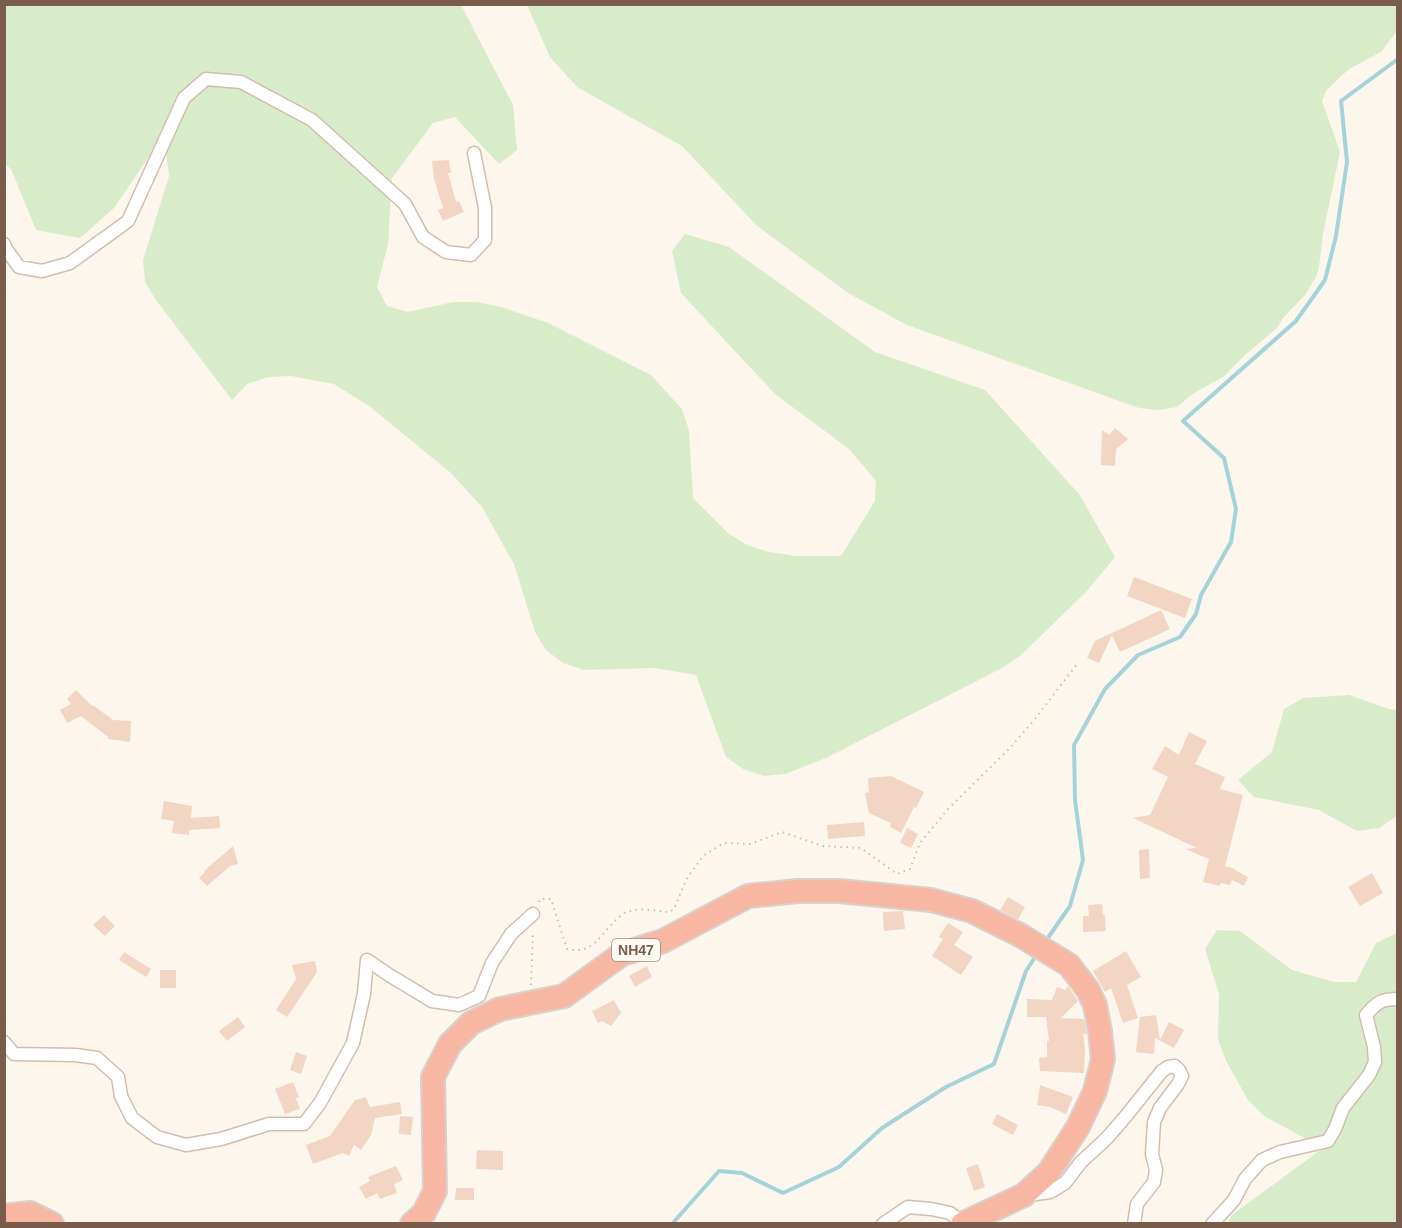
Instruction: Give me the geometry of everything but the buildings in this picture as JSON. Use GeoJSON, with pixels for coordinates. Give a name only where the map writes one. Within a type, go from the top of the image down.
{"type":"FeatureCollection","features":[{"type":"Feature","properties":{"kind":"highway","name":"NH47"},"geometry":{"type":"LineString","coordinates":[[412,1224],[424,1213],[435,1191],[433,1077],[450,1044],[471,1023],[500,1009],[564,996],[622,954],[663,941],[748,896],[798,891],[839,891],[931,900],[972,911],[1020,935],[1069,965],[1088,990],[1095,1005],[1103,1059],[1095,1091],[1078,1127],[1049,1172],[1024,1195],[962,1223]]}},
{"type":"Feature","properties":{"kind":"highway"},"geometry":{"type":"LineString","coordinates":[[4,1216],[30,1213],[52,1224]]}},
{"type":"Feature","properties":{"kind":"street"},"geometry":{"type":"LineString","coordinates":[[4,244],[19,267],[42,271],[70,262],[128,221],[184,98],[206,79],[241,82],[312,120],[405,204],[423,237],[446,252],[471,255],[485,240],[485,208],[474,153]]}},
{"type":"Feature","properties":{"kind":"street"},"geometry":{"type":"LineString","coordinates":[[4,1042],[14,1054],[75,1055],[97,1058],[118,1077],[121,1096],[132,1118],[157,1137],[186,1145],[221,1139],[269,1124],[304,1124],[320,1103],[353,1043],[364,994],[367,960],[432,1001],[459,1005],[478,996],[492,963],[511,934],[533,914]]}},
{"type":"Feature","properties":{"kind":"street"},"geometry":{"type":"LineString","coordinates":[[1212,1224],[1234,1200],[1245,1179],[1262,1160],[1280,1152],[1328,1141],[1335,1130],[1343,1108],[1369,1075],[1375,1062],[1374,1047],[1366,1015],[1376,1003],[1398,999]]}},
{"type":"Feature","properties":{"kind":"street"},"geometry":{"type":"LineString","coordinates":[[1024,1195],[1050,1192],[1065,1183],[1081,1162],[1107,1138],[1162,1071],[1175,1066],[1182,1076],[1160,1108],[1154,1122],[1152,1154],[1156,1170],[1154,1182],[1137,1204],[1134,1224]]}},
{"type":"Feature","properties":{"kind":"street"},"geometry":{"type":"LineString","coordinates":[[883,1224],[908,1207],[950,1213],[962,1223]]}},
{"type":"Feature","properties":{"kind":"path"},"geometry":{"type":"LineString","coordinates":[[529,1003],[533,914],[540,899],[551,899],[567,949],[576,951],[594,945],[625,912],[642,910],[669,912],[674,909],[686,880],[703,856],[724,843],[750,844],[782,832],[823,846],[861,848],[897,874],[910,869],[920,843],[948,809],[1009,749],[1077,664]]}},
{"type":"Feature","properties":{"kind":"green space"},"geometry":{"type":"Polygon","coordinates":[[[1397,4],[1397,31],[1381,52],[1342,75],[1326,91],[1322,101],[1340,152],[1316,277],[1305,295],[1283,318],[1277,328],[1223,377],[1194,393],[1177,407],[1159,410],[1139,408],[907,325],[848,293],[756,225],[682,146],[577,87],[550,57],[527,5],[1397,4]]]}},
{"type":"Feature","properties":{"kind":"green space"},"geometry":{"type":"Polygon","coordinates":[[[5,5],[461,5],[513,105],[517,150],[499,164],[455,117],[433,123],[392,178],[388,244],[377,287],[387,306],[408,312],[453,302],[477,302],[501,307],[548,323],[651,375],[682,409],[689,430],[693,498],[728,533],[747,545],[769,552],[796,556],[841,556],[875,501],[876,481],[849,449],[775,394],[681,293],[672,251],[685,234],[729,247],[875,352],[985,390],[1079,494],[1115,557],[1086,592],[1020,656],[1002,668],[826,758],[785,774],[764,776],[743,769],[726,757],[696,675],[655,668],[584,670],[563,663],[546,650],[535,632],[514,564],[482,507],[451,473],[369,406],[334,384],[291,376],[268,377],[247,384],[232,400],[156,300],[145,282],[143,260],[169,176],[164,135],[114,208],[80,238],[36,230],[11,169],[5,164],[5,5]]]}},
{"type":"Feature","properties":{"kind":"green space"},"geometry":{"type":"Polygon","coordinates":[[[1349,695],[1397,710],[1397,816],[1379,828],[1357,831],[1319,810],[1254,797],[1238,780],[1272,752],[1284,709],[1303,698],[1349,695]]]}},
{"type":"Feature","properties":{"kind":"green space"},"geometry":{"type":"Polygon","coordinates":[[[1217,930],[1240,931],[1292,970],[1334,982],[1356,982],[1376,943],[1397,933],[1397,1223],[1228,1223],[1232,1215],[1323,1148],[1264,1116],[1248,1100],[1226,1061],[1218,1039],[1219,994],[1205,949],[1217,930]]]}},
{"type":"Feature","properties":{"kind":"waterway"},"geometry":{"type":"LineString","coordinates":[[1045,942],[1070,906],[1083,860],[1075,800],[1074,745],[1105,689],[1138,655],[1180,637],[1196,614],[1201,595],[1231,542],[1236,509],[1224,458],[1183,421],[1296,321],[1325,280],[1336,236],[1347,162],[1341,101],[1398,59]]}},
{"type":"Feature","properties":{"kind":"waterway"},"geometry":{"type":"LineString","coordinates":[[672,1224],[719,1171],[742,1173],[783,1193],[839,1167],[882,1128],[946,1087],[994,1064],[1026,971],[1037,954]]}}]}
